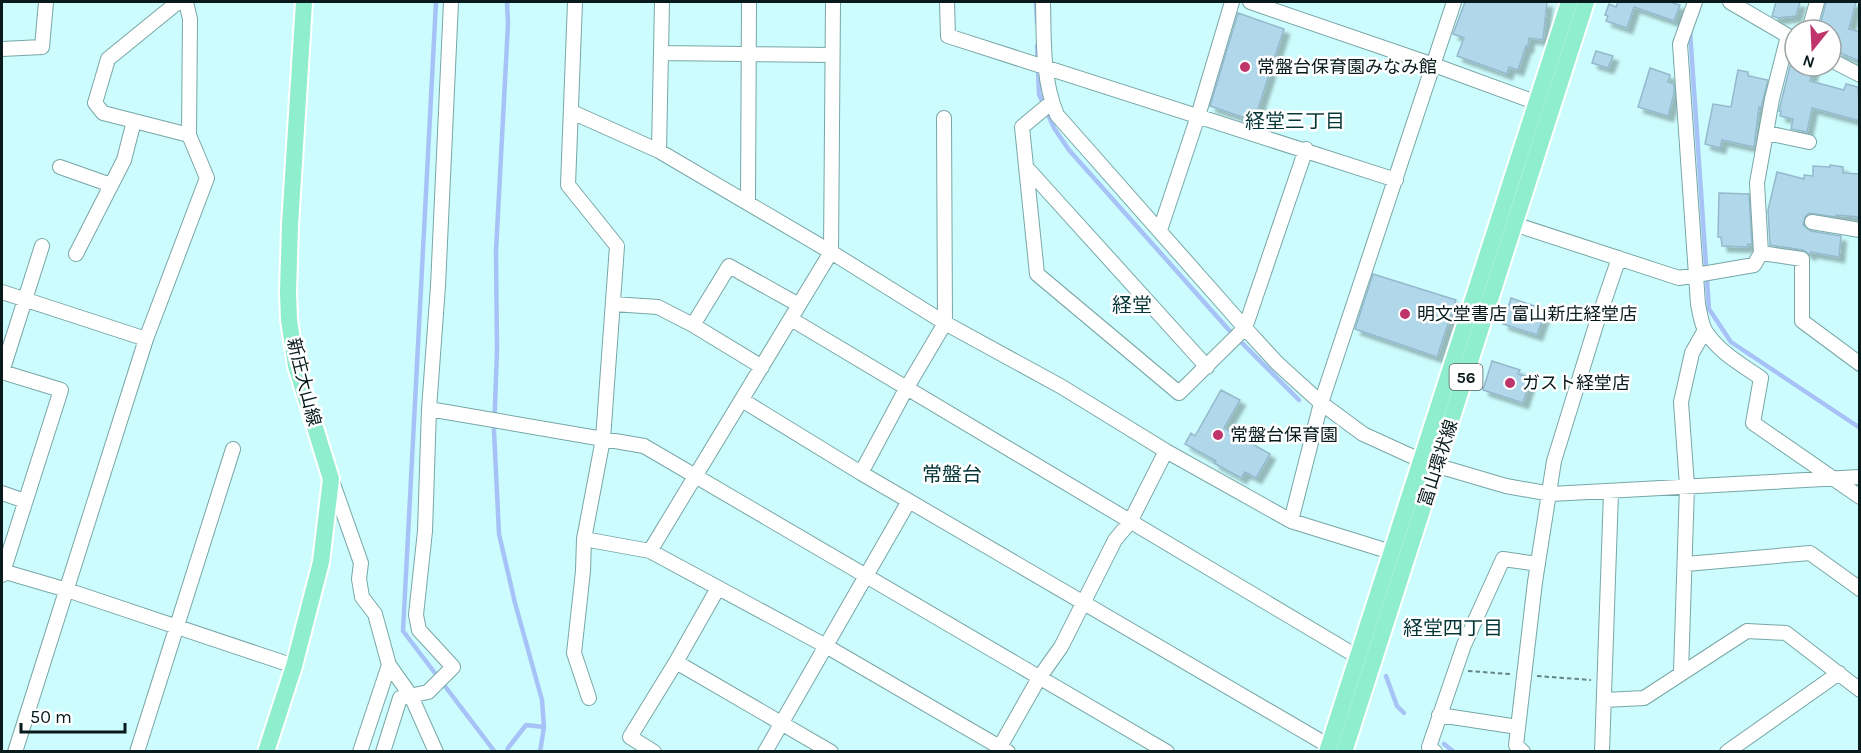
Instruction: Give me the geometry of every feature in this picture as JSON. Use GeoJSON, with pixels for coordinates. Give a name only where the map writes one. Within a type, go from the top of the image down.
{"type":"FeatureCollection","features":[{"type":"Feature","properties":{"kind":"main road","name":"新庄大山線"},"geometry":{"type":"LineString","coordinates":[[266,752],[294,666],[321,562],[331,479],[296,366],[289,320],[290,225],[304,2]]}},
{"type":"Feature","properties":{"kind":"main road","name":"富山環状線"},"geometry":{"type":"LineString","coordinates":[[1333,750],[1438,466],[1514,224],[1569,2]]}},
{"type":"Feature","properties":{"kind":"main road","name":"富山環状線"},"geometry":{"type":"LineString","coordinates":[[1333,750],[1358,657],[1422,459],[1543,105],[1586,2]]}},
{"type":"Feature","properties":{"kind":"street"},"geometry":{"type":"LineString","coordinates":[[2,49],[42,47],[46,2]]}},
{"type":"Feature","properties":{"kind":"street"},"geometry":{"type":"LineString","coordinates":[[178,2],[108,59],[95,103],[103,113],[189,135]]}},
{"type":"Feature","properties":{"kind":"street"},"geometry":{"type":"LineString","coordinates":[[15,752],[146,339],[207,178],[189,135],[190,19],[186,2]]}},
{"type":"Feature","properties":{"kind":"street"},"geometry":{"type":"LineString","coordinates":[[383,752],[400,699],[428,692],[453,667],[419,630],[416,615],[425,531],[429,409],[438,286],[451,2]]}},
{"type":"Feature","properties":{"kind":"street"},"geometry":{"type":"LineString","coordinates":[[575,2],[568,185],[617,246],[603,439],[584,538],[583,571],[574,653],[589,698]]}},
{"type":"Feature","properties":{"kind":"street"},"geometry":{"type":"LineString","coordinates":[[659,151],[662,2]]}},
{"type":"Feature","properties":{"kind":"street"},"geometry":{"type":"LineString","coordinates":[[747,202],[749,2]]}},
{"type":"Feature","properties":{"kind":"street"},"geometry":{"type":"LineString","coordinates":[[650,551],[831,252],[833,2]]}},
{"type":"Feature","properties":{"kind":"street"},"geometry":{"type":"LineString","coordinates":[[947,2],[948,36],[1306,149],[1396,180]]}},
{"type":"Feature","properties":{"kind":"street"},"geometry":{"type":"LineString","coordinates":[[1043,2],[1044,66],[1057,116],[1277,363],[1321,403],[1363,434],[1438,466],[1506,486],[1548,494],[1860,477]]}},
{"type":"Feature","properties":{"kind":"street"},"geometry":{"type":"LineString","coordinates":[[1160,230],[1198,116],[1232,2]]}},
{"type":"Feature","properties":{"kind":"street"},"geometry":{"type":"LineString","coordinates":[[1250,2],[1543,105]]}},
{"type":"Feature","properties":{"kind":"street"},"geometry":{"type":"LineString","coordinates":[[1291,521],[1321,403],[1454,2]]}},
{"type":"Feature","properties":{"kind":"street"},"geometry":{"type":"LineString","coordinates":[[1695,2],[1680,44],[1698,304],[1705,330],[1717,346],[1761,378],[1753,423],[1860,497]]}},
{"type":"Feature","properties":{"kind":"street"},"geometry":{"type":"LineString","coordinates":[[1730,2],[1783,33]]}},
{"type":"Feature","properties":{"kind":"street"},"geometry":{"type":"LineString","coordinates":[[1812,18],[1817,2]]}},
{"type":"Feature","properties":{"kind":"street"},"geometry":{"type":"LineString","coordinates":[[661,53],[832,55]]}},
{"type":"Feature","properties":{"kind":"street"},"geometry":{"type":"LineString","coordinates":[[1514,224],[1679,278],[1754,265],[1761,252],[1757,183],[1772,99],[1783,65]]}},
{"type":"Feature","properties":{"kind":"street"},"geometry":{"type":"LineString","coordinates":[[1843,66],[1860,75]]}},
{"type":"Feature","properties":{"kind":"street"},"geometry":{"type":"LineString","coordinates":[[1052,102],[1022,127],[1036,274],[1179,393],[1245,328],[1306,149]]}},
{"type":"Feature","properties":{"kind":"street"},"geometry":{"type":"LineString","coordinates":[[572,112],[659,151],[831,252],[945,323],[1062,387],[1166,451],[1291,521],[1391,552]]}},
{"type":"Feature","properties":{"kind":"street"},"geometry":{"type":"LineString","coordinates":[[861,473],[945,323],[944,118]]}},
{"type":"Feature","properties":{"kind":"street"},"geometry":{"type":"LineString","coordinates":[[76,254],[124,160],[135,121]]}},
{"type":"Feature","properties":{"kind":"street"},"geometry":{"type":"LineString","coordinates":[[1767,133],[1809,142]]}},
{"type":"Feature","properties":{"kind":"street"},"geometry":{"type":"LineString","coordinates":[[60,167],[111,185]]}},
{"type":"Feature","properties":{"kind":"street"},"geometry":{"type":"LineString","coordinates":[[1026,167],[1207,367]]}},
{"type":"Feature","properties":{"kind":"street"},"geometry":{"type":"LineString","coordinates":[[1812,222],[1860,230]]}},
{"type":"Feature","properties":{"kind":"street"},"geometry":{"type":"LineString","coordinates":[[42,246],[2,373],[61,390],[2,573],[68,590],[294,666]]}},
{"type":"Feature","properties":{"kind":"street"},"geometry":{"type":"LineString","coordinates":[[1761,252],[1802,259],[1802,321],[1860,364]]}},
{"type":"Feature","properties":{"kind":"street"},"geometry":{"type":"LineString","coordinates":[[1523,752],[1516,745],[1538,564],[1554,460],[1619,258]]}},
{"type":"Feature","properties":{"kind":"street"},"geometry":{"type":"LineString","coordinates":[[693,325],[729,266],[799,305]]}},
{"type":"Feature","properties":{"kind":"street"},"geometry":{"type":"LineString","coordinates":[[2,292],[146,339]]}},
{"type":"Feature","properties":{"kind":"street"},"geometry":{"type":"LineString","coordinates":[[613,304],[658,307],[693,325],[762,367]]}},
{"type":"Feature","properties":{"kind":"street"},"geometry":{"type":"LineString","coordinates":[[791,319],[1358,657]]}},
{"type":"Feature","properties":{"kind":"street"},"geometry":{"type":"LineString","coordinates":[[1681,672],[1687,486],[1681,402],[1692,353],[1705,330]]}},
{"type":"Feature","properties":{"kind":"street"},"geometry":{"type":"LineString","coordinates":[[742,400],[861,473],[1333,750]]}},
{"type":"Feature","properties":{"kind":"street"},"geometry":{"type":"LineString","coordinates":[[429,409],[644,446],[1167,752]]}},
{"type":"Feature","properties":{"kind":"street"},"geometry":{"type":"LineString","coordinates":[[137,752],[233,449]]}},
{"type":"Feature","properties":{"kind":"street"},"geometry":{"type":"LineString","coordinates":[[584,538],[650,551],[826,646],[1001,750],[1039,678],[1061,647],[1115,540],[1130,522],[1166,451]]}},
{"type":"Feature","properties":{"kind":"street"},"geometry":{"type":"LineString","coordinates":[[331,479],[361,563],[359,579],[362,597],[375,614],[388,665],[411,696],[436,752]]}},
{"type":"Feature","properties":{"kind":"street"},"geometry":{"type":"LineString","coordinates":[[1602,752],[1611,492]]}},
{"type":"Feature","properties":{"kind":"street"},"geometry":{"type":"LineString","coordinates":[[2,493],[25,501]]}},
{"type":"Feature","properties":{"kind":"street"},"geometry":{"type":"LineString","coordinates":[[765,752],[909,501]]}},
{"type":"Feature","properties":{"kind":"street"},"geometry":{"type":"LineString","coordinates":[[1686,564],[1809,553],[1860,589]]}},
{"type":"Feature","properties":{"kind":"street"},"geometry":{"type":"LineString","coordinates":[[1435,752],[1430,747],[1439,715],[1464,645],[1503,559],[1538,564]]}},
{"type":"Feature","properties":{"kind":"street"},"geometry":{"type":"LineString","coordinates":[[654,752],[630,738],[718,588]]}},
{"type":"Feature","properties":{"kind":"street"},"geometry":{"type":"LineString","coordinates":[[1605,700],[1644,698],[1747,631],[1786,633],[1860,690]]}},
{"type":"Feature","properties":{"kind":"street"},"geometry":{"type":"LineString","coordinates":[[676,662],[831,752]]}},
{"type":"Feature","properties":{"kind":"street"},"geometry":{"type":"LineString","coordinates":[[360,752],[388,665]]}},
{"type":"Feature","properties":{"kind":"street"},"geometry":{"type":"LineString","coordinates":[[1728,752],[1839,673]]}},
{"type":"Feature","properties":{"kind":"street"},"geometry":{"type":"LineString","coordinates":[[1439,715],[1518,727]]}},
{"type":"Feature","properties":{"kind":"building"},"geometry":{"type":"Polygon","coordinates":[[[1465,2],[1547,2],[1543,40],[1529,38],[1528,47],[1526,46],[1518,70],[1509,67],[1507,74],[1457,56],[1464,38],[1453,34],[1465,2]]]}},
{"type":"Feature","properties":{"kind":"building"},"geometry":{"type":"Polygon","coordinates":[[[1618,2],[1669,2],[1680,5],[1674,21],[1634,7],[1627,28],[1606,21],[1608,16],[1605,15],[1609,4],[1616,7],[1618,2]]]}},
{"type":"Feature","properties":{"kind":"building"},"geometry":{"type":"Polygon","coordinates":[[[1776,2],[1800,2],[1796,16],[1778,18],[1772,16],[1776,2]]]}},
{"type":"Feature","properties":{"kind":"building"},"geometry":{"type":"Polygon","coordinates":[[[1826,2],[1856,2],[1849,29],[1860,32],[1860,61],[1843,54],[1843,18],[1822,18],[1826,2]]]}},
{"type":"Feature","properties":{"kind":"building","name":"常盤台保育園みなみ館"},"geometry":{"type":"Polygon","coordinates":[[[1238,13],[1284,29],[1254,121],[1210,106],[1238,13]]]}},
{"type":"Feature","properties":{"kind":"building"},"geometry":{"type":"Polygon","coordinates":[[[1596,51],[1613,56],[1608,68],[1592,63],[1596,51]]]}},
{"type":"Feature","properties":{"kind":"building"},"geometry":{"type":"Polygon","coordinates":[[[1650,68],[1670,75],[1668,82],[1674,84],[1674,94],[1668,116],[1638,107],[1650,68]]]}},
{"type":"Feature","properties":{"kind":"building"},"geometry":{"type":"Polygon","coordinates":[[[1738,70],[1748,72],[1748,76],[1768,80],[1761,108],[1759,107],[1754,147],[1722,140],[1720,148],[1705,144],[1713,104],[1731,107],[1738,70]]]}},
{"type":"Feature","properties":{"kind":"building"},"geometry":{"type":"Polygon","coordinates":[[[1787,78],[1811,78],[1810,81],[1844,90],[1846,84],[1858,87],[1860,121],[1812,108],[1807,132],[1791,129],[1793,119],[1780,116],[1781,111],[1779,111],[1787,78]]]}},
{"type":"Feature","properties":{"kind":"building"},"geometry":{"type":"Polygon","coordinates":[[[1830,165],[1843,167],[1843,173],[1860,174],[1860,217],[1836,215],[1836,217],[1809,213],[1803,225],[1811,231],[1841,236],[1839,257],[1811,252],[1810,255],[1803,250],[1770,245],[1768,210],[1777,172],[1804,179],[1804,175],[1813,176],[1813,166],[1830,167],[1830,165]]]}},
{"type":"Feature","properties":{"kind":"building"},"geometry":{"type":"Polygon","coordinates":[[[1719,193],[1749,194],[1752,245],[1748,244],[1748,247],[1722,246],[1721,237],[1718,237],[1719,193]]]}},
{"type":"Feature","properties":{"kind":"building","name":"明文堂書店 富山新庄経堂店"},"geometry":{"type":"Polygon","coordinates":[[[1373,274],[1456,300],[1437,357],[1355,329],[1373,274]]]}},
{"type":"Feature","properties":{"kind":"building"},"geometry":{"type":"Polygon","coordinates":[[[1511,298],[1546,310],[1537,335],[1503,324],[1511,298]]]}},
{"type":"Feature","properties":{"kind":"building","name":"ガスト経堂店"},"geometry":{"type":"Polygon","coordinates":[[[1492,361],[1520,370],[1518,374],[1531,378],[1523,403],[1483,390],[1492,361]]]}},
{"type":"Feature","properties":{"kind":"building","name":"常盤台保育園"},"geometry":{"type":"Polygon","coordinates":[[[1221,390],[1240,400],[1224,428],[1270,454],[1256,478],[1245,472],[1241,478],[1185,444],[1191,433],[1195,436],[1221,390]]]}},
{"type":"Feature","properties":{"kind":"waterway"},"geometry":{"type":"LineString","coordinates":[[436,2],[403,631],[495,752]]}},
{"type":"Feature","properties":{"kind":"waterway"},"geometry":{"type":"LineString","coordinates":[[507,2],[508,24],[496,251],[497,351],[494,431],[499,534],[515,603],[542,700],[544,727],[540,752]]}},
{"type":"Feature","properties":{"kind":"waterway"},"geometry":{"type":"LineString","coordinates":[[1036,2],[1037,23]]}},
{"type":"Feature","properties":{"kind":"waterway"},"geometry":{"type":"LineString","coordinates":[[1690,31],[1709,309],[1731,342],[1860,428]]}},
{"type":"Feature","properties":{"kind":"waterway"},"geometry":{"type":"LineString","coordinates":[[1037,46],[1039,94],[1054,128],[1069,150],[1228,329],[1299,400]]}},
{"type":"Feature","properties":{"kind":"waterway"},"geometry":{"type":"LineString","coordinates":[[1386,676],[1397,706],[1404,713]]}},
{"type":"Feature","properties":{"kind":"waterway"},"geometry":{"type":"LineString","coordinates":[[507,752],[526,725],[544,727]]}},
{"type":"Feature","properties":{"kind":"waterway"},"geometry":{"type":"LineString","coordinates":[[1444,744],[1454,752]]}},
{"type":"Feature","properties":{"kind":"place","name":"常盤台保育園みなみ館"},"geometry":{"type":"Point","coordinates":[1245,67]}},
{"type":"Feature","properties":{"kind":"place","name":"明文堂書店 富山新庄経堂店"},"geometry":{"type":"Point","coordinates":[1405,314]}},
{"type":"Feature","properties":{"kind":"place","name":"ガスト経堂店"},"geometry":{"type":"Point","coordinates":[1510,383]}},
{"type":"Feature","properties":{"kind":"place","name":"常盤台保育園"},"geometry":{"type":"Point","coordinates":[1218,435]}},
{"type":"Feature","properties":{"kind":"district","name":"経堂三丁目"},"geometry":{"type":"Point","coordinates":[1295,121]}},
{"type":"Feature","properties":{"kind":"district","name":"経堂"},"geometry":{"type":"Point","coordinates":[1132,305]}},
{"type":"Feature","properties":{"kind":"district","name":"常盤台"},"geometry":{"type":"Point","coordinates":[952,474]}},
{"type":"Feature","properties":{"kind":"district","name":"経堂四丁目"},"geometry":{"type":"Point","coordinates":[1453,628]}}]}
